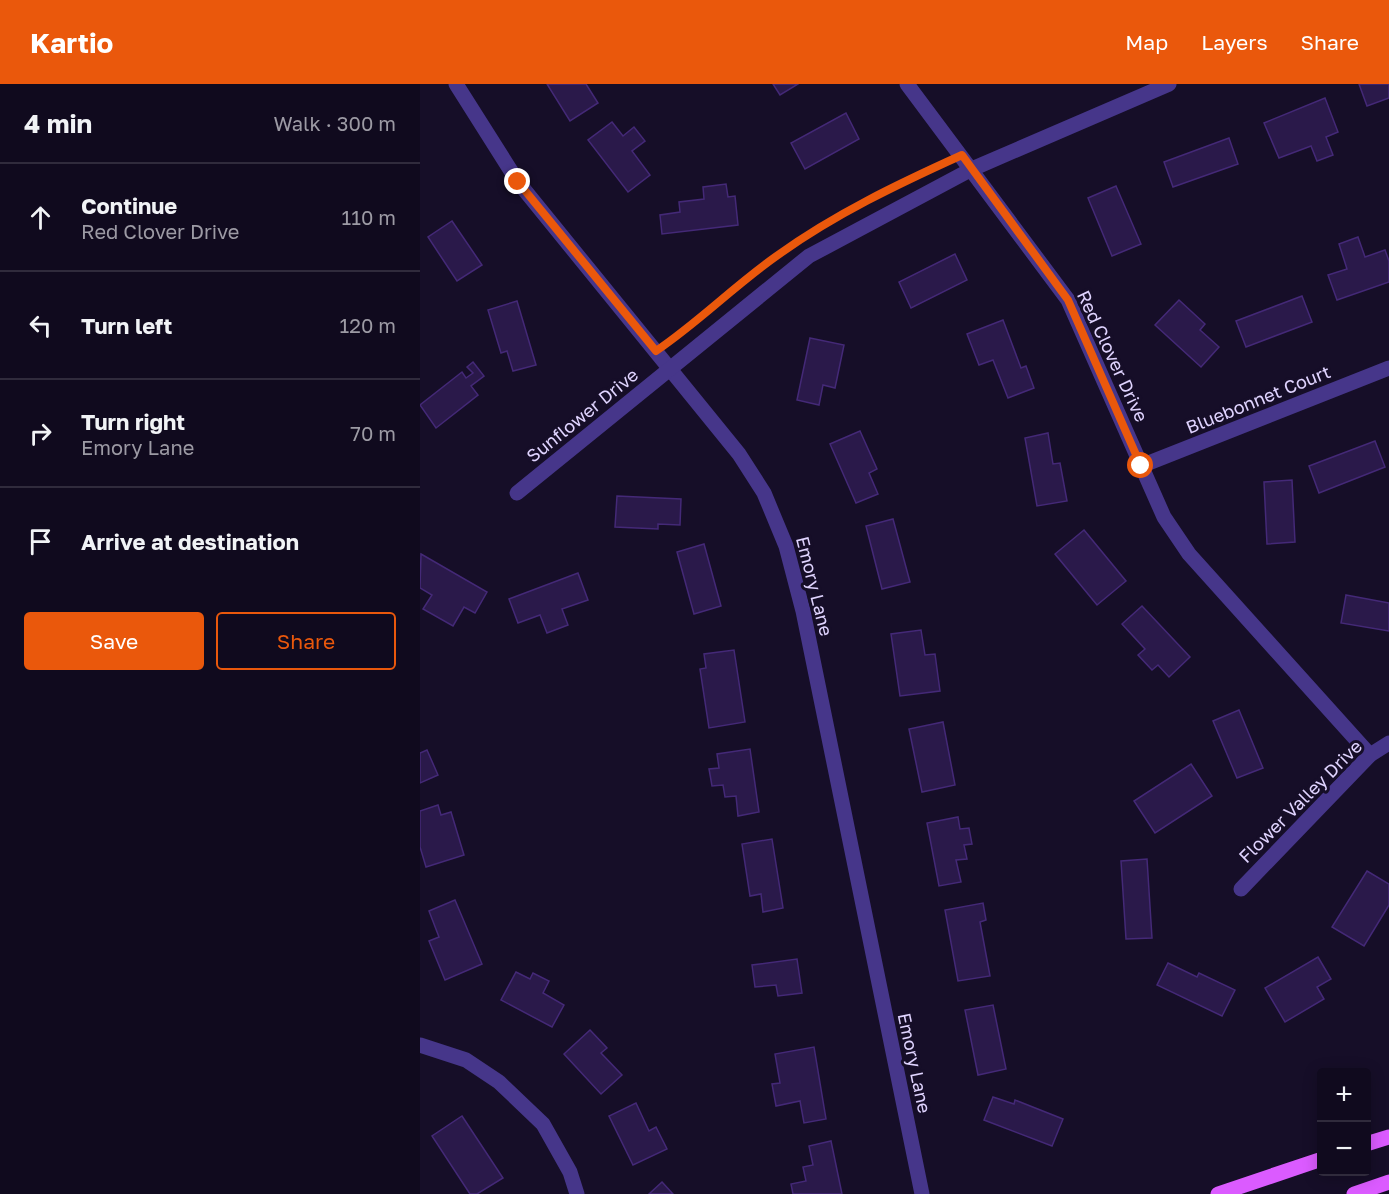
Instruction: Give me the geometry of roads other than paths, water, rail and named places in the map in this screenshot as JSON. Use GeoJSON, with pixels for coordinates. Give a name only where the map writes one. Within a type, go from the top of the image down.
{"type":"FeatureCollection","features":[{"type":"Feature","properties":{"kind":"main road"},"geometry":{"type":"LineString","coordinates":[[1371,1142],[1389,1137]]}},
{"type":"Feature","properties":{"kind":"main road"},"geometry":{"type":"LineString","coordinates":[[1218,1194],[1317,1161]]}},
{"type":"Feature","properties":{"kind":"main road"},"geometry":{"type":"LineString","coordinates":[[1354,1194],[1389,1182]]}},
{"type":"Feature","properties":{"kind":"street","name":"Emory Lane"},"geometry":{"type":"LineString","coordinates":[[456,84],[518,182],[739,454],[764,493],[786,546],[803,612],[922,1194]]}},
{"type":"Feature","properties":{"kind":"street","name":"Red Clover Drive"},"geometry":{"type":"LineString","coordinates":[[908,84],[1068,300],[1164,517],[1189,554],[1370,755]]}},
{"type":"Feature","properties":{"kind":"street","name":"Sunflower Drive"},"geometry":{"type":"LineString","coordinates":[[517,493],[809,256],[972,169],[1169,84]]}},
{"type":"Feature","properties":{"kind":"street","name":"Bluebonnet Court"},"geometry":{"type":"LineString","coordinates":[[1141,466],[1389,368]]}},
{"type":"Feature","properties":{"kind":"street","name":"Flower Valley Drive"},"geometry":{"type":"LineString","coordinates":[[1241,889],[1370,755],[1389,743]]}},
{"type":"Feature","properties":{"kind":"street"},"geometry":{"type":"LineString","coordinates":[[420,1045],[466,1060],[499,1082],[536,1117],[543,1124],[570,1172],[577,1194]]}}]}
